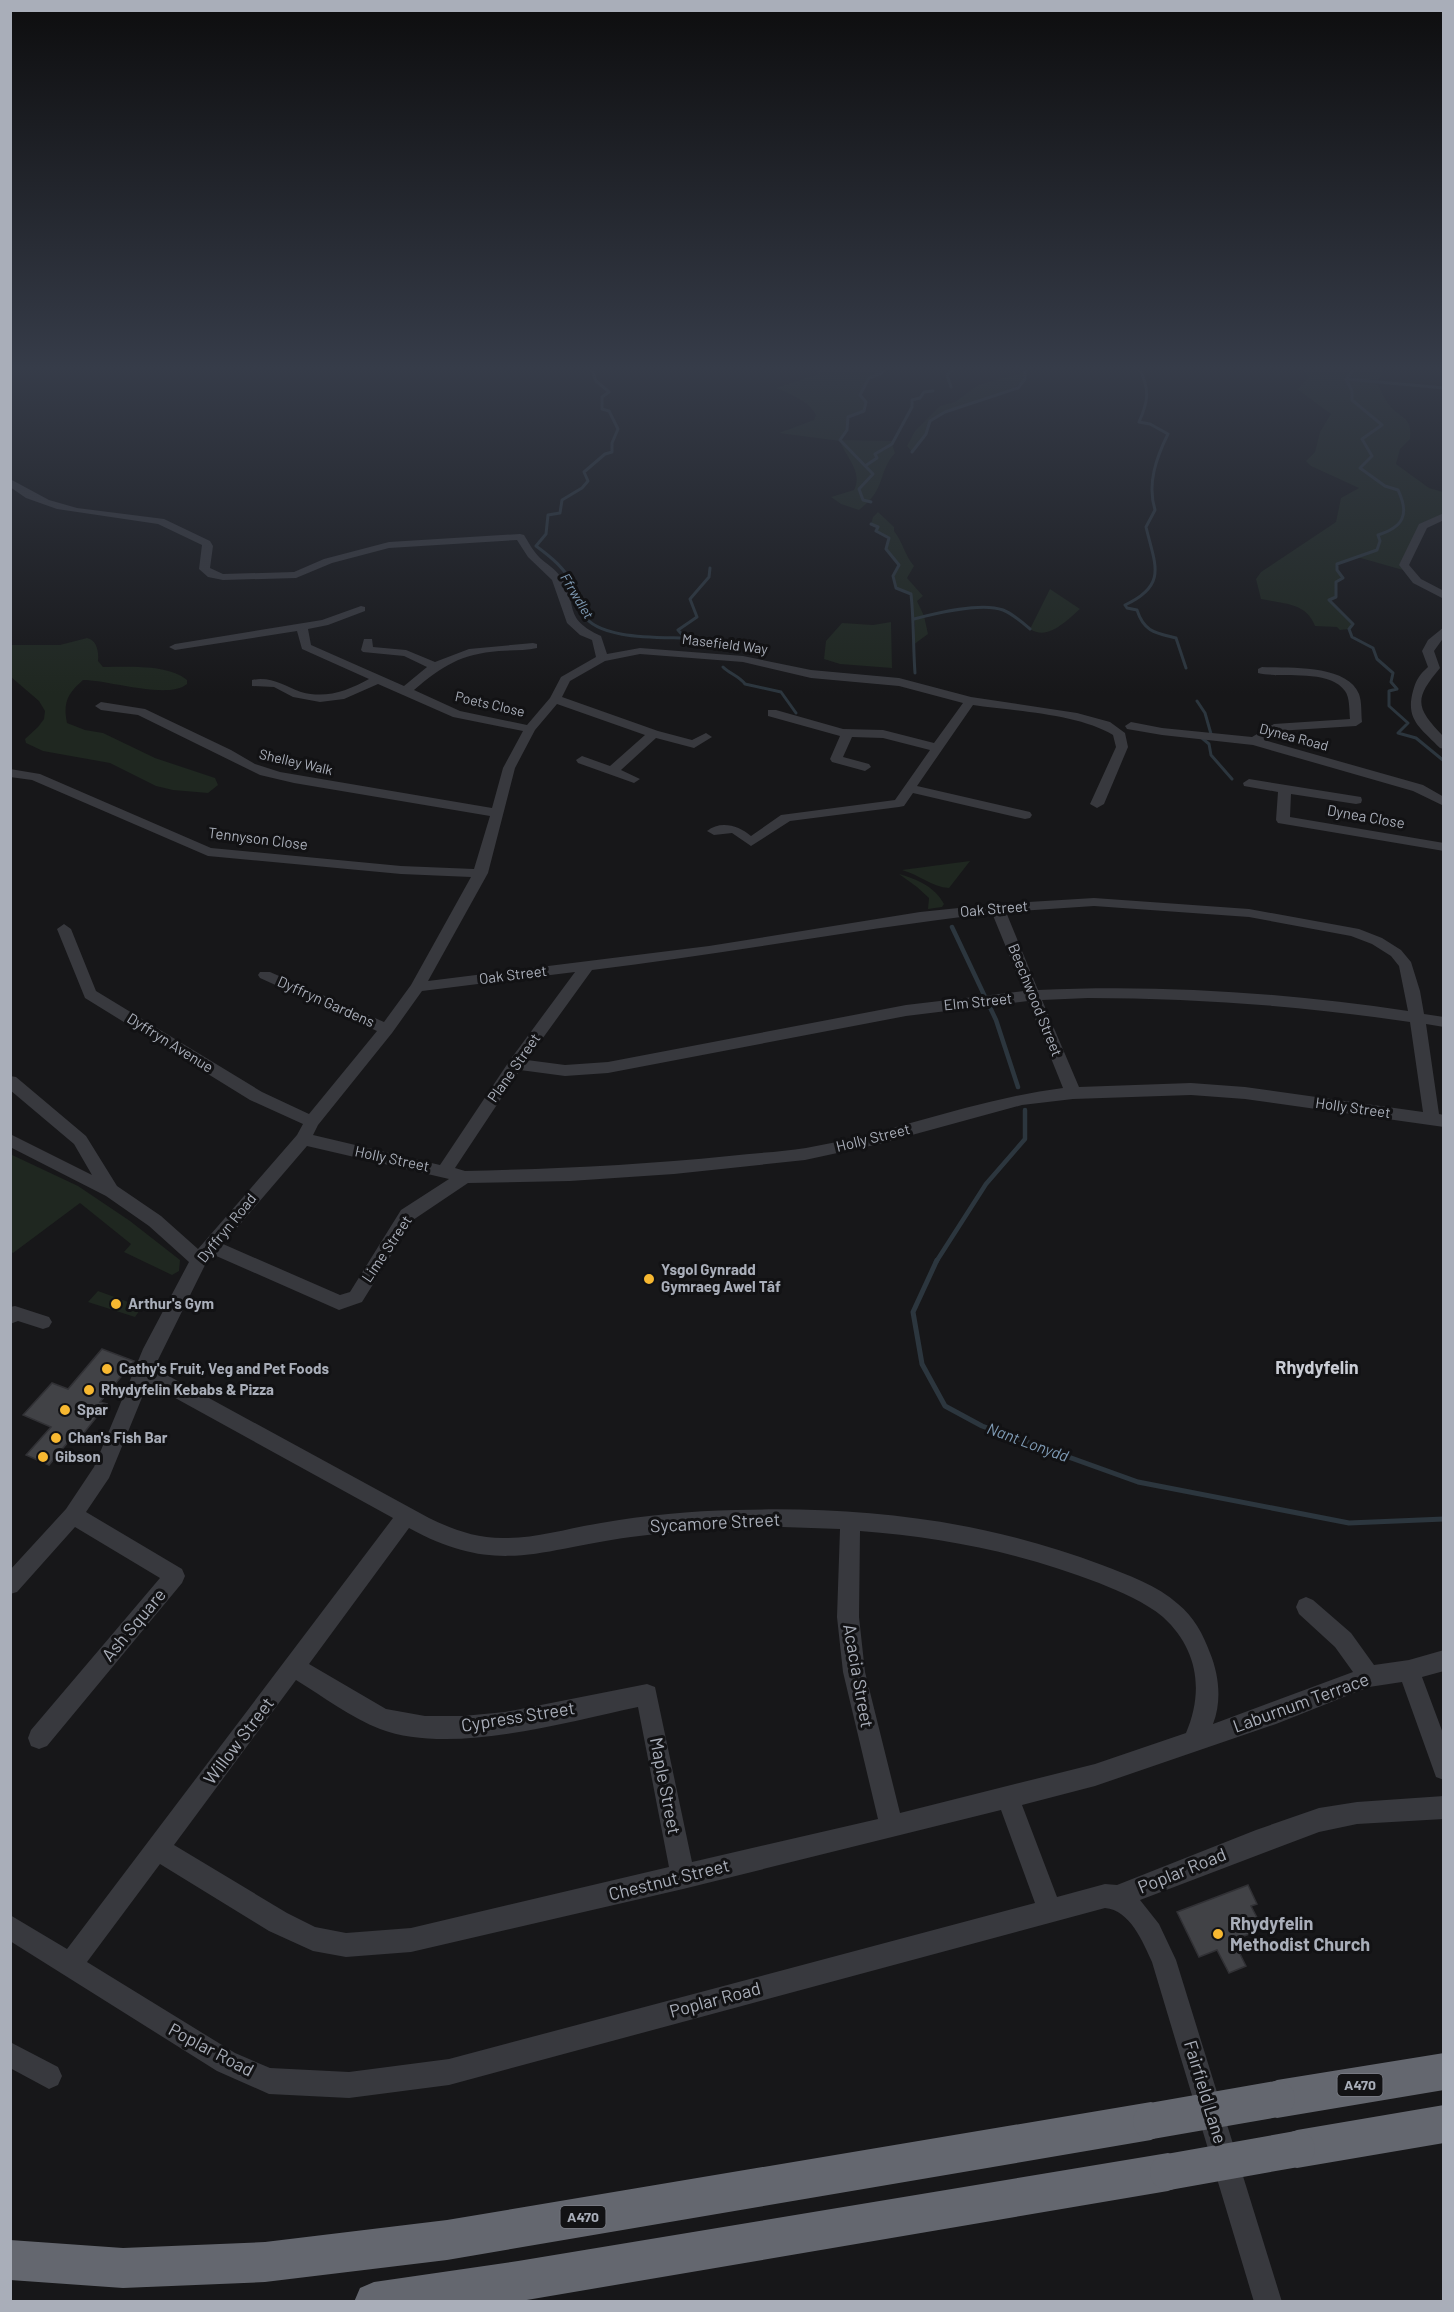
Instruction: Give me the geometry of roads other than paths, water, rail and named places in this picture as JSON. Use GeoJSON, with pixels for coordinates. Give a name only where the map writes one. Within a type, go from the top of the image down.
{"type":"FeatureCollection","features":[{"type":"Feature","properties":{"kind":"highway","name":"A470"},"geometry":{"type":"LineString","coordinates":[[10,2260],[123,2268],[265,2262],[447,2240],[1443,2071]]}},
{"type":"Feature","properties":{"kind":"highway"},"geometry":{"type":"LineString","coordinates":[[374,2301],[518,2281],[1443,2124]]}},
{"type":"Feature","properties":{"kind":"street"},"geometry":{"type":"LineString","coordinates":[[10,482],[30,496],[60,506],[88,513],[160,521],[181,534],[206,543],[208,546],[204,569],[212,575],[223,577],[296,574],[328,561],[389,545],[497,536],[520,537],[534,557],[547,567],[557,580],[570,624],[583,633],[597,638],[602,658]]}},
{"type":"Feature","properties":{"kind":"street"},"geometry":{"type":"LineString","coordinates":[[1443,516],[1423,526],[1404,565],[1417,581],[1443,596]]}},
{"type":"Feature","properties":{"kind":"street"},"geometry":{"type":"LineString","coordinates":[[175,647],[188,640],[324,623],[361,609]]}},
{"type":"Feature","properties":{"kind":"street","name":"Poets Close"},"geometry":{"type":"LineString","coordinates":[[302,626],[306,647],[457,714],[530,729]]}},
{"type":"Feature","properties":{"kind":"street"},"geometry":{"type":"LineString","coordinates":[[1443,630],[1432,642],[1428,651],[1434,668],[1422,680],[1415,705],[1418,717],[1443,745]]}},
{"type":"Feature","properties":{"kind":"street"},"geometry":{"type":"LineString","coordinates":[[368,641],[367,650],[406,653],[435,666]]}},
{"type":"Feature","properties":{"kind":"street"},"geometry":{"type":"LineString","coordinates":[[406,691],[435,666],[457,656],[482,649],[527,644]]}},
{"type":"Feature","properties":{"kind":"street"},"geometry":{"type":"LineString","coordinates":[[597,645],[639,651]]}},
{"type":"Feature","properties":{"kind":"street","name":"Masefield Way"},"geometry":{"type":"LineString","coordinates":[[437,950],[481,873],[508,768],[530,729],[555,699],[565,679],[602,658],[639,651],[743,659],[811,674],[899,682],[970,701],[1077,717],[1106,725],[1119,733],[1122,747],[1097,804]]}},
{"type":"Feature","properties":{"kind":"street"},"geometry":{"type":"LineString","coordinates":[[1254,741],[1274,728],[1356,722],[1353,692],[1337,678],[1323,674],[1262,671]]}},
{"type":"Feature","properties":{"kind":"street"},"geometry":{"type":"LineString","coordinates":[[256,683],[276,684],[296,694],[334,699],[348,696],[378,679]]}},
{"type":"Feature","properties":{"kind":"street"},"geometry":{"type":"LineString","coordinates":[[555,699],[654,734],[694,744],[706,737]]}},
{"type":"Feature","properties":{"kind":"street"},"geometry":{"type":"LineString","coordinates":[[714,831],[735,829],[751,842],[786,818],[899,803],[970,701]]}},
{"type":"Feature","properties":{"kind":"street","name":"Shelley Walk"},"geometry":{"type":"LineString","coordinates":[[101,706],[141,712],[227,753],[237,762],[280,776],[424,803],[496,813]]}},
{"type":"Feature","properties":{"kind":"street"},"geometry":{"type":"LineString","coordinates":[[772,713],[848,733],[882,734],[937,748]]}},
{"type":"Feature","properties":{"kind":"street","name":"Dynea Road"},"geometry":{"type":"LineString","coordinates":[[1131,726],[1176,735],[1254,741],[1418,788],[1443,802]]}},
{"type":"Feature","properties":{"kind":"street"},"geometry":{"type":"LineString","coordinates":[[848,733],[836,759],[865,767]]}},
{"type":"Feature","properties":{"kind":"street"},"geometry":{"type":"LineString","coordinates":[[612,771],[654,734]]}},
{"type":"Feature","properties":{"kind":"street"},"geometry":{"type":"LineString","coordinates":[[582,760],[634,779]]}},
{"type":"Feature","properties":{"kind":"street","name":"Tennyson Close"},"geometry":{"type":"LineString","coordinates":[[10,773],[34,777],[208,852],[401,870],[481,873]]}},
{"type":"Feature","properties":{"kind":"street","name":"Dynea Close"},"geometry":{"type":"LineString","coordinates":[[1248,783],[1356,800]]}},
{"type":"Feature","properties":{"kind":"street"},"geometry":{"type":"LineString","coordinates":[[909,788],[1025,816]]}},
{"type":"Feature","properties":{"kind":"street","name":"Dynea Close"},"geometry":{"type":"LineString","coordinates":[[1285,789],[1282,826],[1443,847]]}},
{"type":"Feature","properties":{"kind":"street","name":"Oak Street"},"geometry":{"type":"LineString","coordinates":[[417,987],[710,951],[920,917],[997,908],[1094,902],[1249,913],[1354,932],[1377,941],[1396,953],[1406,965],[1411,980],[1416,1017],[1438,1121]]}},
{"type":"Feature","properties":{"kind":"street","name":"Beechwood Street"},"geometry":{"type":"LineString","coordinates":[[997,908],[1073,1093]]}},
{"type":"Feature","properties":{"kind":"street","name":"Dyffryn Avenue"},"geometry":{"type":"LineString","coordinates":[[64,929],[90,994],[256,1096],[312,1122]]}},
{"type":"Feature","properties":{"kind":"street","name":"Dyffryn Road"},"geometry":{"type":"LineString","coordinates":[[10,1585],[73,1515],[102,1473],[152,1349],[205,1253],[303,1139],[312,1122],[387,1029],[417,987],[437,950]]}},
{"type":"Feature","properties":{"kind":"street","name":"Plane Street"},"geometry":{"type":"LineString","coordinates":[[444,1171],[516,1064],[587,966]]}},
{"type":"Feature","properties":{"kind":"street","name":"Dyffryn Gardens"},"geometry":{"type":"LineString","coordinates":[[265,975],[387,1029]]}},
{"type":"Feature","properties":{"kind":"street","name":"Elm Street"},"geometry":{"type":"LineString","coordinates":[[516,1064],[548,1069],[597,1069],[883,1014],[972,1001],[1033,996],[1157,992],[1281,1000],[1443,1022]]}},
{"type":"Feature","properties":{"kind":"street"},"geometry":{"type":"LineString","coordinates":[[10,1082],[80,1140],[111,1191]]}},
{"type":"Feature","properties":{"kind":"street","name":"Holly Street"},"geometry":{"type":"LineString","coordinates":[[303,1139],[465,1177],[570,1175],[674,1168],[805,1154],[879,1138],[1022,1099],[1073,1093],[1191,1089],[1245,1093],[1438,1121]]}},
{"type":"Feature","properties":{"kind":"street","name":"Lime Street"},"geometry":{"type":"LineString","coordinates":[[10,1140],[111,1191],[205,1253],[339,1303],[356,1297],[407,1215],[465,1177]]}},
{"type":"Feature","properties":{"kind":"street"},"geometry":{"type":"LineString","coordinates":[[10,1317],[15,1313],[43,1322]]}},
{"type":"Feature","properties":{"kind":"street","name":"Sycamore Street"},"geometry":{"type":"LineString","coordinates":[[144,1372],[407,1515],[456,1540],[478,1546],[503,1548],[534,1546],[603,1532],[733,1520],[812,1519],[954,1534],[1081,1565],[1156,1599],[1173,1612],[1187,1628],[1198,1648],[1208,1696],[1204,1717],[1194,1740]]}},
{"type":"Feature","properties":{"kind":"street","name":"Ash Square"},"geometry":{"type":"LineString","coordinates":[[39,1738],[175,1576],[73,1515]]}},
{"type":"Feature","properties":{"kind":"street","name":"Willow Street"},"geometry":{"type":"LineString","coordinates":[[69,1966],[407,1515]]}},
{"type":"Feature","properties":{"kind":"street","name":"Acacia Street"},"geometry":{"type":"LineString","coordinates":[[850,1522],[848,1617],[854,1672],[892,1827]]}},
{"type":"Feature","properties":{"kind":"street"},"geometry":{"type":"LineString","coordinates":[[1306,1607],[1343,1640],[1369,1676]]}},
{"type":"Feature","properties":{"kind":"street","name":"Laburnum Terrace"},"geometry":{"type":"LineString","coordinates":[[1194,1740],[1276,1713],[1369,1676],[1409,1670],[1443,1660]]}},
{"type":"Feature","properties":{"kind":"street","name":"Cypress Street"},"geometry":{"type":"LineString","coordinates":[[294,1667],[383,1719],[425,1727],[463,1727],[505,1723],[647,1695]]}},
{"type":"Feature","properties":{"kind":"street"},"geometry":{"type":"LineString","coordinates":[[1409,1670],[1443,1769]]}},
{"type":"Feature","properties":{"kind":"street","name":"Maple Street"},"geometry":{"type":"LineString","coordinates":[[647,1695],[683,1877]]}},
{"type":"Feature","properties":{"kind":"street","name":"Chestnut Street"},"geometry":{"type":"LineString","coordinates":[[158,1849],[278,1923],[313,1940],[346,1945],[411,1940],[892,1827],[1095,1775],[1194,1740]]}},
{"type":"Feature","properties":{"kind":"street"},"geometry":{"type":"LineString","coordinates":[[1008,1797],[1050,1910]]}},
{"type":"Feature","properties":{"kind":"street","name":"Poplar Road"},"geometry":{"type":"LineString","coordinates":[[10,1927],[69,1966],[226,2062],[269,2081],[349,2085],[449,2072],[1050,1910],[1105,1896],[1117,1897],[1256,1842],[1319,1820],[1357,1813],[1443,1806]]}},
{"type":"Feature","properties":{"kind":"street","name":"Fairfield Lane"},"geometry":{"type":"LineString","coordinates":[[1117,1897],[1130,1905],[1144,1919],[1164,1960],[1268,2301]]}},
{"type":"Feature","properties":{"kind":"street"},"geometry":{"type":"LineString","coordinates":[[10,2054],[49,2076]]}},
{"type":"Feature","properties":{"kind":"waterway","name":"Ffrwdlet"},"geometry":{"type":"LineString","coordinates":[[587,478],[588,481],[582,488],[562,500],[560,513],[548,515],[546,534],[536,546],[553,559],[567,575],[574,587],[581,611],[591,622],[615,633],[645,637],[685,638],[678,630],[697,617],[690,599],[709,577],[710,568]]}},
{"type":"Feature","properties":{"kind":"waterway"},"geometry":{"type":"LineString","coordinates":[[869,478],[859,489],[863,500],[871,502]]}},
{"type":"Feature","properties":{"kind":"waterway"},"geometry":{"type":"LineString","coordinates":[[1153,478],[1155,510],[1146,527],[1153,552],[1155,573],[1148,590],[1125,605],[1127,608],[1137,610],[1147,627],[1162,635],[1176,638],[1186,668]]}},
{"type":"Feature","properties":{"kind":"waterway"},"geometry":{"type":"LineString","coordinates":[[1374,478],[1385,486],[1398,490],[1404,513],[1402,519],[1393,528],[1378,535],[1380,541],[1377,550],[1337,564],[1337,570],[1343,578],[1336,582],[1336,597],[1329,600],[1353,624],[1349,629],[1352,637],[1373,648],[1377,659],[1393,673],[1391,682],[1397,689],[1389,691],[1389,706],[1408,723],[1398,733],[1416,738],[1444,761]]}},
{"type":"Feature","properties":{"kind":"waterway"},"geometry":{"type":"LineString","coordinates":[[871,524],[878,527],[876,531],[889,538],[886,549],[899,565],[893,576],[896,588],[911,594],[915,673]]}},
{"type":"Feature","properties":{"kind":"waterway"},"geometry":{"type":"LineString","coordinates":[[914,619],[959,609],[983,607],[1003,610],[1030,629]]}},
{"type":"Feature","properties":{"kind":"waterway","name":"Ffrwdlet"},"geometry":{"type":"LineString","coordinates":[[723,667],[745,684],[781,692],[796,713]]}},
{"type":"Feature","properties":{"kind":"waterway"},"geometry":{"type":"LineString","coordinates":[[1197,701],[1205,713],[1211,734],[1208,735]]}},
{"type":"Feature","properties":{"kind":"waterway"},"geometry":{"type":"LineString","coordinates":[[1202,738],[1209,744],[1211,755],[1232,779]]}},
{"type":"Feature","properties":{"kind":"waterway","name":"Nant Lonydd"},"geometry":{"type":"LineString","coordinates":[[952,927],[996,1020],[1018,1087]]}},
{"type":"Feature","properties":{"kind":"waterway","name":"Nant Lonydd"},"geometry":{"type":"LineString","coordinates":[[936,1262],[986,1184],[1025,1139],[1025,1110]]}},
{"type":"Feature","properties":{"kind":"waterway","name":"Nant Lonydd"},"geometry":{"type":"LineString","coordinates":[[936,1262],[913,1312],[922,1364],[945,1406],[982,1426],[1138,1482],[1349,1523],[1444,1519]]}},
{"type":"Feature","properties":{"kind":"place","name":"Ysgol Gynradd Gymraeg Awel Tâf"},"geometry":{"type":"Point","coordinates":[649,1279]}},
{"type":"Feature","properties":{"kind":"place","name":"Arthur's Gym"},"geometry":{"type":"Point","coordinates":[116,1304]}},
{"type":"Feature","properties":{"kind":"place","name":"Cathy's Fruit, Veg and Pet Foods"},"geometry":{"type":"Point","coordinates":[107,1369]}},
{"type":"Feature","properties":{"kind":"place","name":"Rhydyfelin Kebabs & Pizza"},"geometry":{"type":"Point","coordinates":[89,1390]}},
{"type":"Feature","properties":{"kind":"place","name":"Spar"},"geometry":{"type":"Point","coordinates":[65,1410]}},
{"type":"Feature","properties":{"kind":"place","name":"Chan's Fish Bar"},"geometry":{"type":"Point","coordinates":[56,1438]}},
{"type":"Feature","properties":{"kind":"place","name":"Gibson"},"geometry":{"type":"Point","coordinates":[43,1457]}},
{"type":"Feature","properties":{"kind":"place","name":"Rhydyfelin Methodist Church"},"geometry":{"type":"Point","coordinates":[1218,1934]}},
{"type":"Feature","properties":{"kind":"district","name":"Rhydyfelin"},"geometry":{"type":"Point","coordinates":[1317,1368]}}]}
